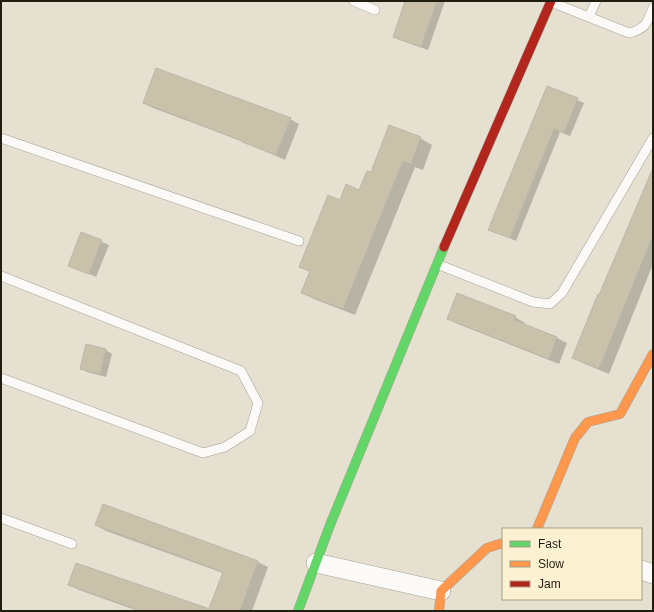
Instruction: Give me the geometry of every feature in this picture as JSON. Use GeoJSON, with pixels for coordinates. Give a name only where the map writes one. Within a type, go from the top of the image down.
{"type":"FeatureCollection","features":[{"type":"Feature","properties":{"kind":"street"},"geometry":{"type":"LineString","coordinates":[[298,611],[330,525],[437,264],[551,1]]}},
{"type":"Feature","properties":{"kind":"street"},"geometry":{"type":"LineString","coordinates":[[537,528],[575,438],[588,422],[620,414],[653,354]]}},
{"type":"Feature","properties":{"kind":"street"},"geometry":{"type":"LineString","coordinates":[[439,611],[441,591],[487,548],[502,543]]}},
{"type":"Feature","properties":{"kind":"street"},"geometry":{"type":"LineString","coordinates":[[316,563],[441,591]]}},
{"type":"Feature","properties":{"kind":"street"},"geometry":{"type":"LineString","coordinates":[[642,570],[653,574]]}},
{"type":"Feature","properties":{"kind":"lane"},"geometry":{"type":"LineString","coordinates":[[354,1],[375,10]]}},
{"type":"Feature","properties":{"kind":"lane"},"geometry":{"type":"LineString","coordinates":[[551,1],[630,33],[644,28],[653,8]]}},
{"type":"Feature","properties":{"kind":"lane"},"geometry":{"type":"LineString","coordinates":[[589,17],[596,1]]}},
{"type":"Feature","properties":{"kind":"lane"},"geometry":{"type":"LineString","coordinates":[[1,138],[299,241]]}},
{"type":"Feature","properties":{"kind":"lane"},"geometry":{"type":"LineString","coordinates":[[437,264],[533,302],[550,304],[562,293],[653,138]]}},
{"type":"Feature","properties":{"kind":"lane"},"geometry":{"type":"LineString","coordinates":[[1,276],[241,371],[258,403],[250,431],[225,447],[203,453],[1,378]]}},
{"type":"Feature","properties":{"kind":"lane"},"geometry":{"type":"LineString","coordinates":[[1,518],[72,544]]}},
{"type":"Feature","properties":{"kind":"building"},"geometry":{"type":"Polygon","coordinates":[[[405,1],[437,1],[421,47],[393,37],[405,1]]]}},
{"type":"Feature","properties":{"kind":"building"},"geometry":{"type":"Polygon","coordinates":[[[156,68],[291,118],[276,155],[143,103],[156,68]]]}},
{"type":"Feature","properties":{"kind":"building"},"geometry":{"type":"Polygon","coordinates":[[[547,86],[578,98],[564,133],[554,129],[510,238],[488,230],[547,86]]]}},
{"type":"Feature","properties":{"kind":"building"},"geometry":{"type":"Polygon","coordinates":[[[389,125],[421,137],[411,164],[403,161],[343,309],[301,293],[310,271],[299,267],[328,195],[340,200],[346,184],[359,190],[367,171],[371,172],[389,125]]]}},
{"type":"Feature","properties":{"kind":"building"},"geometry":{"type":"Polygon","coordinates":[[[653,168],[653,235],[599,369],[572,358],[653,168]]]}},
{"type":"Feature","properties":{"kind":"building"},"geometry":{"type":"Polygon","coordinates":[[[81,232],[102,240],[89,274],[68,266],[81,232]]]}},
{"type":"Feature","properties":{"kind":"building"},"geometry":{"type":"Polygon","coordinates":[[[457,293],[516,316],[514,320],[557,337],[549,359],[447,319],[457,293]]]}},
{"type":"Feature","properties":{"kind":"building"},"geometry":{"type":"Polygon","coordinates":[[[86,344],[106,349],[100,374],[80,369],[86,344]]]}},
{"type":"Feature","properties":{"kind":"building"},"geometry":{"type":"Polygon","coordinates":[[[103,504],[258,561],[240,611],[208,611],[223,572],[95,525],[103,504]]]}},
{"type":"Feature","properties":{"kind":"building"},"geometry":{"type":"Polygon","coordinates":[[[76,563],[207,608],[207,611],[141,611],[68,585],[76,563]]]}},
{"type":"Feature","properties":{"kind":"traffic: fast"},"geometry":{"type":"LineString","coordinates":[[298,611],[330,525],[444,247]]}},
{"type":"Feature","properties":{"kind":"traffic: slow"},"geometry":{"type":"LineString","coordinates":[[537,528],[575,438],[588,422],[620,414],[653,354]]}},
{"type":"Feature","properties":{"kind":"traffic: slow"},"geometry":{"type":"LineString","coordinates":[[439,611],[441,591],[487,548],[502,543]]}},
{"type":"Feature","properties":{"kind":"traffic: jam"},"geometry":{"type":"LineString","coordinates":[[444,247],[551,1]]}}]}
